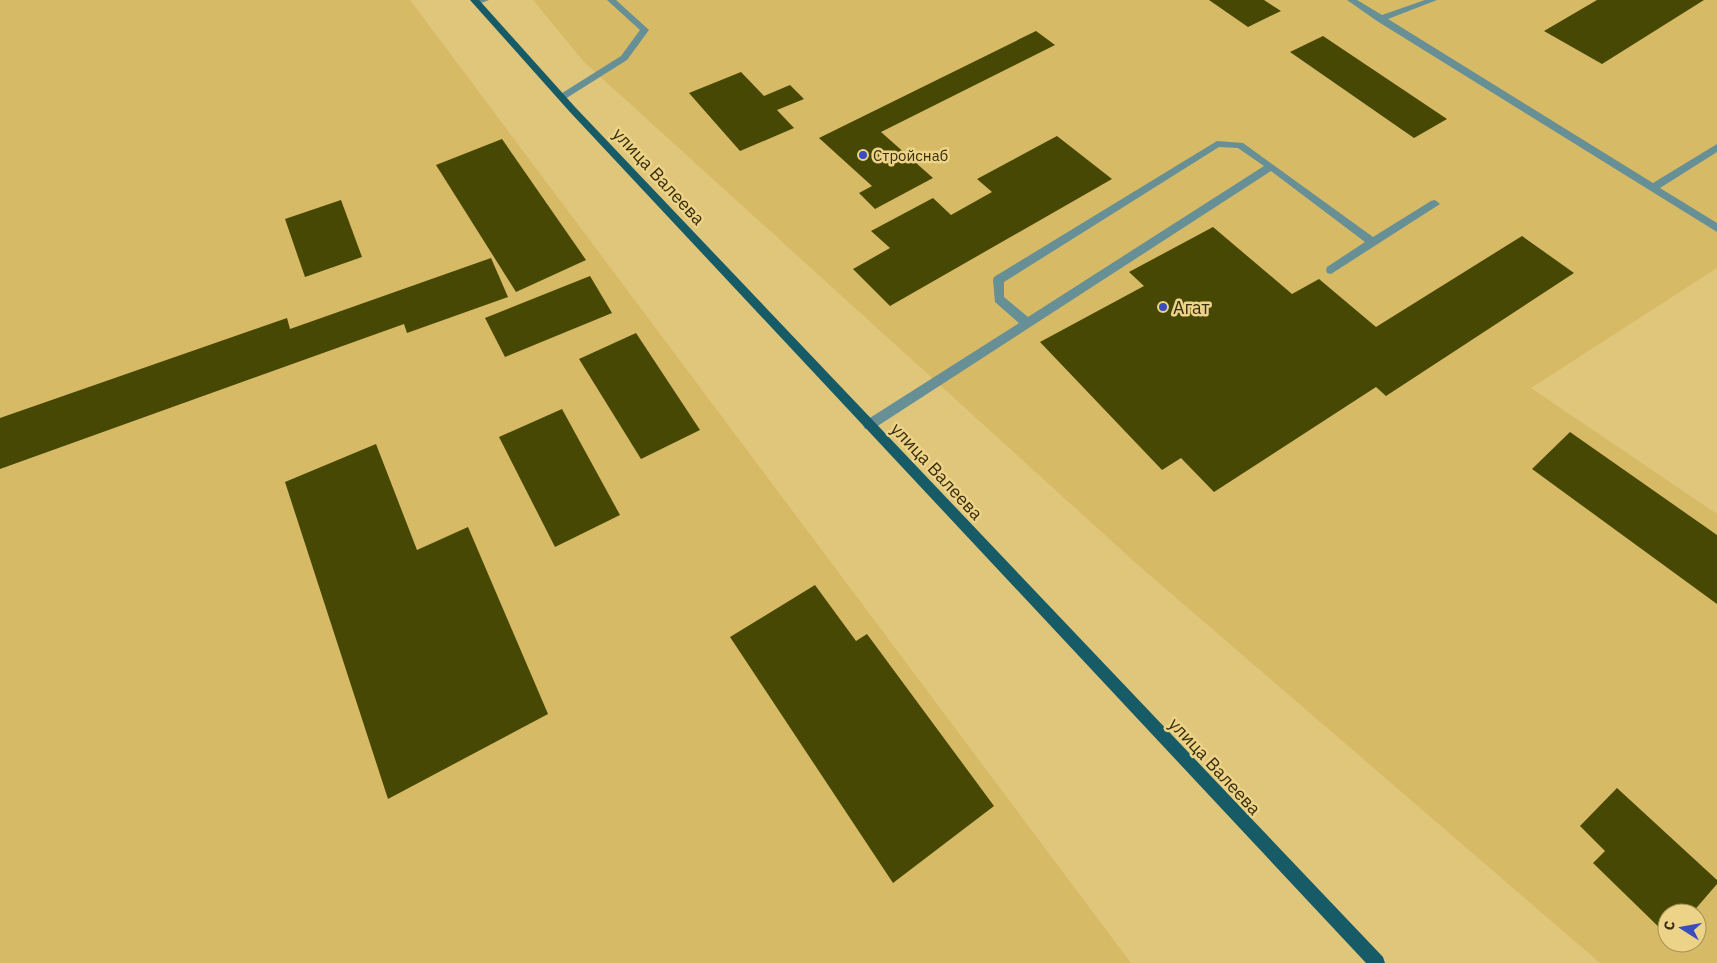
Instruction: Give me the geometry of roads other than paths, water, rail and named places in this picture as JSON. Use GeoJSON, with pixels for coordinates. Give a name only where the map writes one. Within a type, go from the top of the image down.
{"type":"FeatureCollection","features":[{"type":"Feature","properties":{"kind":"main road","name":"улица Валеева"},"geometry":{"type":"LineString","coordinates":[[479,1],[562,97],[1376,963]]}},
{"type":"Feature","properties":{"kind":"lane"},"geometry":{"type":"LineString","coordinates":[[562,97],[624,58],[644,30],[611,0]]}},
{"type":"Feature","properties":{"kind":"lane"},"geometry":{"type":"LineString","coordinates":[[1351,0],[1717,228]]}},
{"type":"Feature","properties":{"kind":"lane"},"geometry":{"type":"LineString","coordinates":[[1380,19],[1433,0]]}},
{"type":"Feature","properties":{"kind":"lane"},"geometry":{"type":"LineString","coordinates":[[1026,323],[999,299],[998,280],[1217,144],[1240,145],[1373,242]]}},
{"type":"Feature","properties":{"kind":"lane"},"geometry":{"type":"LineString","coordinates":[[1652,188],[1717,147]]}},
{"type":"Feature","properties":{"kind":"lane"},"geometry":{"type":"LineString","coordinates":[[869,425],[1271,166]]}},
{"type":"Feature","properties":{"kind":"lane"},"geometry":{"type":"LineString","coordinates":[[1331,270],[1435,204]]}},
{"type":"Feature","properties":{"kind":"place","name":"Стройснаб"},"geometry":{"type":"Point","coordinates":[863,155]}},
{"type":"Feature","properties":{"kind":"place","name":"Агат"},"geometry":{"type":"Point","coordinates":[1163,307]}}]}
